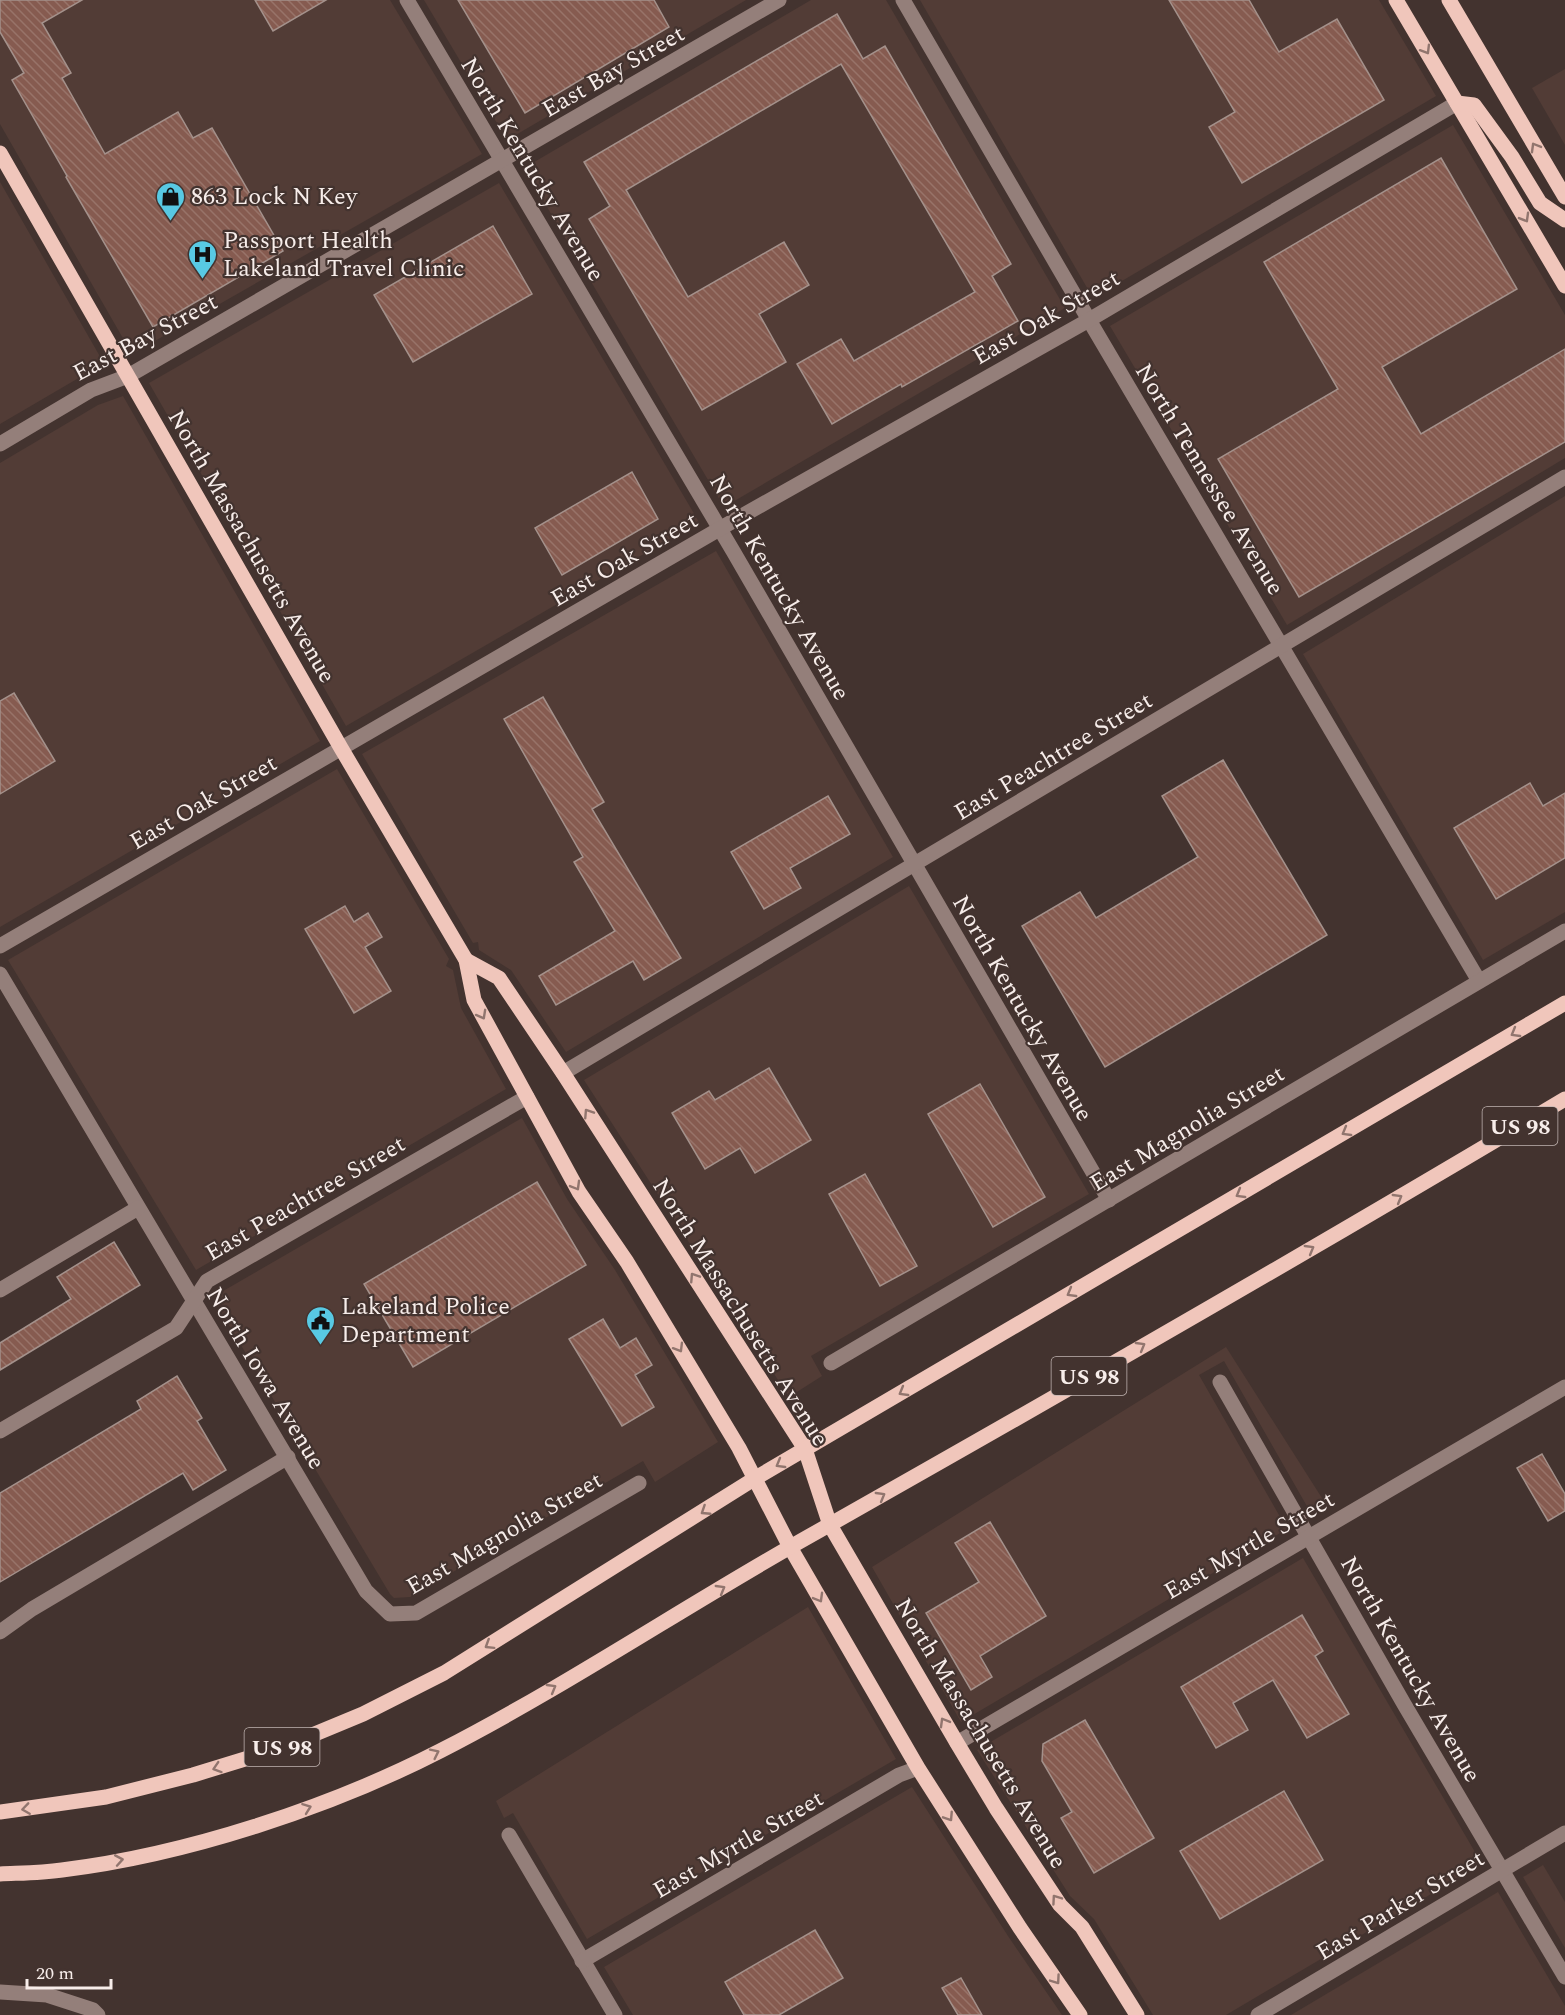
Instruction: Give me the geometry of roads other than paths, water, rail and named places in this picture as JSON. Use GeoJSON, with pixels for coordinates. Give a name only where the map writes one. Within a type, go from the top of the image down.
{"type":"FeatureCollection","features":[{"type":"Feature","properties":{"kind":"main road"},"geometry":{"type":"LineString","coordinates":[[1396,0],[1565,286]]}},
{"type":"Feature","properties":{"kind":"main road"},"geometry":{"type":"LineString","coordinates":[[1449,0],[1565,197]]}},
{"type":"Feature","properties":{"kind":"main road"},"geometry":{"type":"LineString","coordinates":[[1457,103],[1474,105],[1512,157],[1540,203],[1565,220]]}},
{"type":"Feature","properties":{"kind":"main road","name":"North Massachusetts Avenue"},"geometry":{"type":"LineString","coordinates":[[0,153],[466,960],[474,1000],[579,1192],[627,1262],[740,1448],[790,1547],[918,1768],[1020,1928],[1080,2015]]}},
{"type":"Feature","properties":{"kind":"main road","name":"North Massachusetts Avenue"},"geometry":{"type":"LineString","coordinates":[[466,960],[499,978],[563,1073],[805,1449],[830,1525],[957,1743],[996,1808],[1060,1905],[1082,1927],[1137,2015]]}},
{"type":"Feature","properties":{"kind":"main road","name":"US 98"},"geometry":{"type":"LineString","coordinates":[[0,1812],[106,1797],[194,1776],[281,1748],[363,1714],[444,1673],[754,1479],[1565,1003]]}},
{"type":"Feature","properties":{"kind":"main road","name":"US 98"},"geometry":{"type":"LineString","coordinates":[[0,1874],[62,1870],[148,1855],[244,1829],[382,1778],[438,1752],[502,1717],[790,1547],[1565,1099]]}},
{"type":"Feature","properties":{"kind":"street","name":"North Kentucky Avenue"},"geometry":{"type":"LineString","coordinates":[[407,0],[720,529],[1109,1200]]}},
{"type":"Feature","properties":{"kind":"street","name":"East Bay Street"},"geometry":{"type":"LineString","coordinates":[[0,444],[91,390],[128,376],[779,0]]}},
{"type":"Feature","properties":{"kind":"street","name":"North Tennessee Avenue"},"geometry":{"type":"LineString","coordinates":[[903,0],[1479,981]]}},
{"type":"Feature","properties":{"kind":"street","name":"East Oak Street"},"geometry":{"type":"LineString","coordinates":[[0,946],[720,529],[1089,320],[1457,103]]}},
{"type":"Feature","properties":{"kind":"street","name":"East Peachtree Street"},"geometry":{"type":"LineString","coordinates":[[563,1073],[1283,647],[1565,477]]}},
{"type":"Feature","properties":{"kind":"street","name":"East Magnolia Street"},"geometry":{"type":"LineString","coordinates":[[831,1363],[1565,931]]}},
{"type":"Feature","properties":{"kind":"street","name":"North Iowa Avenue"},"geometry":{"type":"LineString","coordinates":[[0,974],[366,1591],[390,1614]]}},
{"type":"Feature","properties":{"kind":"street","name":"East Peachtree Street"},"geometry":{"type":"LineString","coordinates":[[0,1431],[176,1328],[207,1281],[527,1096]]}},
{"type":"Feature","properties":{"kind":"street"},"geometry":{"type":"LineString","coordinates":[[0,1290],[138,1208]]}},
{"type":"Feature","properties":{"kind":"street","name":"North Kentucky Avenue"},"geometry":{"type":"LineString","coordinates":[[1220,1382],[1565,1977]]}},
{"type":"Feature","properties":{"kind":"street","name":"East Myrtle Street"},"geometry":{"type":"LineString","coordinates":[[957,1743],[1565,1387]]}},
{"type":"Feature","properties":{"kind":"street"},"geometry":{"type":"LineString","coordinates":[[0,1632],[32,1609],[288,1458]]}},
{"type":"Feature","properties":{"kind":"street","name":"East Magnolia Street"},"geometry":{"type":"LineString","coordinates":[[390,1614],[416,1613],[639,1483]]}},
{"type":"Feature","properties":{"kind":"street","name":"East Myrtle Street"},"geometry":{"type":"LineString","coordinates":[[582,1960],[899,1775],[918,1768]]}},
{"type":"Feature","properties":{"kind":"street","name":"East Parker Street"},"geometry":{"type":"LineString","coordinates":[[1258,2015],[1565,1833]]}},
{"type":"Feature","properties":{"kind":"street"},"geometry":{"type":"LineString","coordinates":[[509,1834],[615,2015]]}},
{"type":"Feature","properties":{"kind":"street"},"geometry":{"type":"LineString","coordinates":[[0,1992],[47,1995],[93,2010],[98,2015]]}},
{"type":"Feature","properties":{"kind":"place","name":"863 Lock N Key"},"geometry":{"type":"Point","coordinates":[170,222]}},
{"type":"Feature","properties":{"kind":"place","name":"Passport Health Lakeland Travel Clinic"},"geometry":{"type":"Point","coordinates":[202,280]}},
{"type":"Feature","properties":{"kind":"place","name":"Lakeland Police Department"},"geometry":{"type":"Point","coordinates":[320,1346]}}]}
